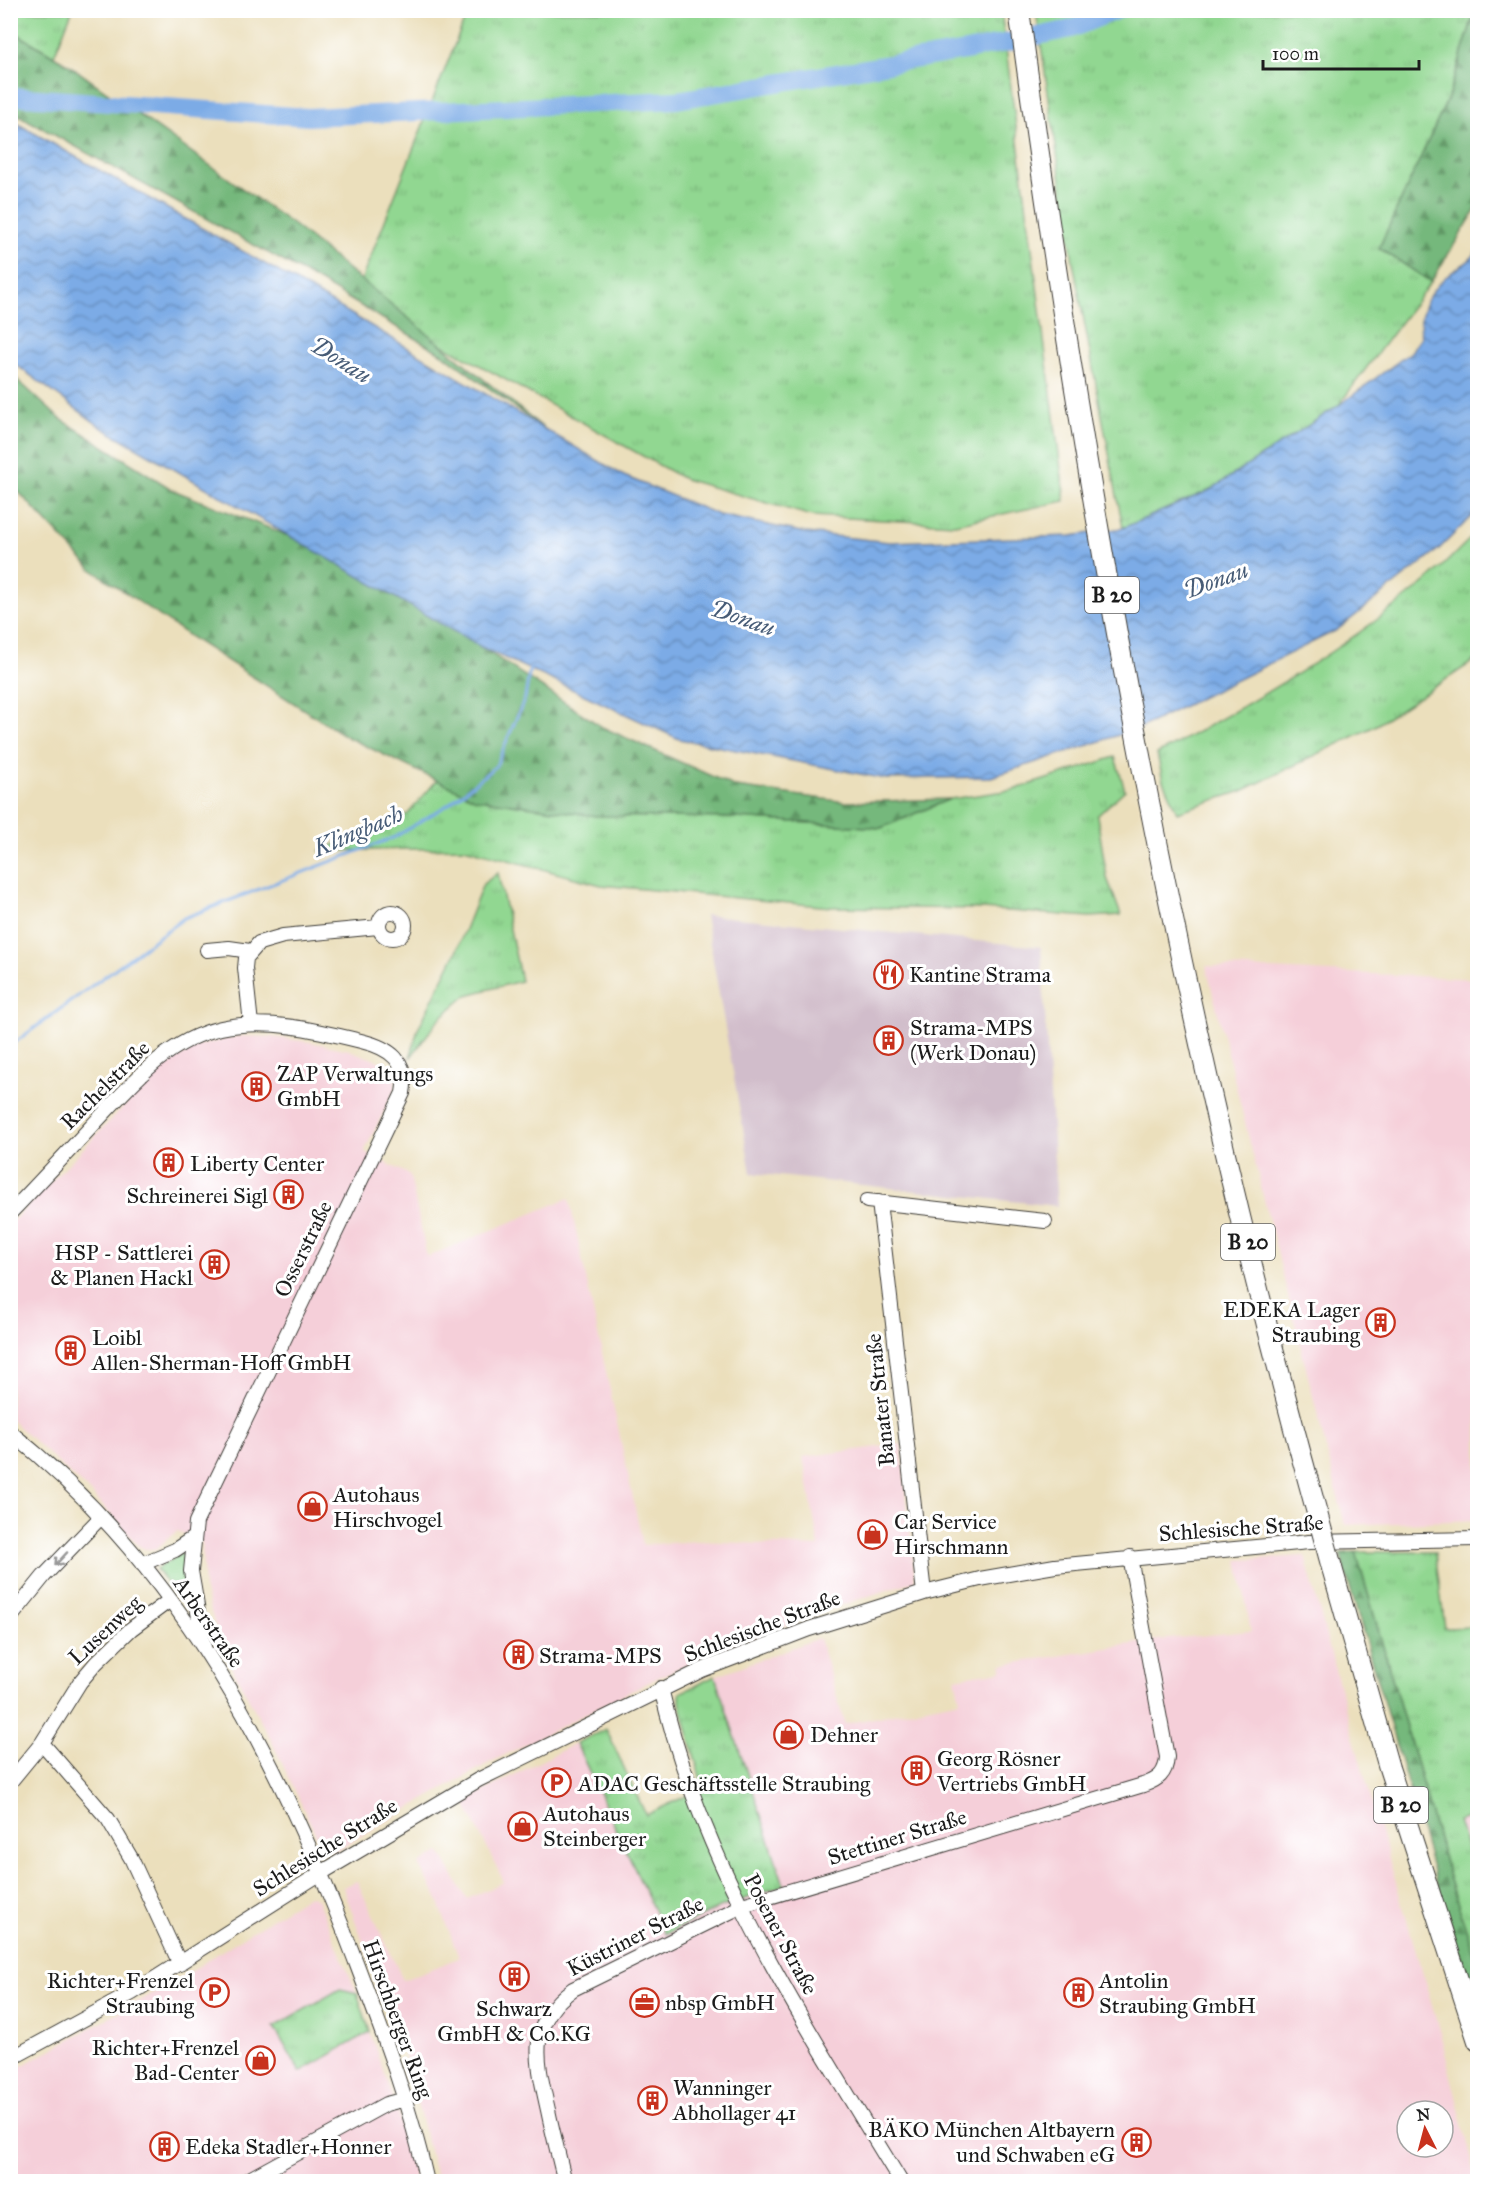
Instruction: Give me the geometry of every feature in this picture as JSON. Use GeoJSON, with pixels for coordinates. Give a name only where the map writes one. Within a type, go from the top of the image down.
{"type":"FeatureCollection","features":[{"type":"Feature","properties":{"kind":"highway","name":"B 20"},"geometry":{"type":"LineString","coordinates":[[1018,10],[1062,309],[1152,823],[1183,970],[1287,1406],[1389,1768],[1478,2041]]}},
{"type":"Feature","properties":{"kind":"street"},"geometry":{"type":"LineString","coordinates":[[251,1024],[244,981],[246,958],[259,943],[283,936],[378,927]]}},
{"type":"Feature","properties":{"kind":"street"},"geometry":{"type":"LineString","coordinates":[[207,950],[229,948],[250,951]]}},
{"type":"Feature","properties":{"kind":"street","name":"Rachelstraße"},"geometry":{"type":"LineString","coordinates":[[10,1213],[159,1058],[199,1035],[222,1028],[251,1024],[313,1030],[366,1042],[384,1050]]}},
{"type":"Feature","properties":{"kind":"street","name":"Osserstraße"},"geometry":{"type":"LineString","coordinates":[[204,1647],[191,1571],[193,1538],[203,1505],[403,1093],[406,1079],[404,1069],[399,1061],[384,1050]]}},
{"type":"Feature","properties":{"kind":"street","name":"Banater Straße"},"geometry":{"type":"LineString","coordinates":[[924,1593],[873,1201],[1045,1221]]}},
{"type":"Feature","properties":{"kind":"street","name":"Arberstraße"},"geometry":{"type":"LineString","coordinates":[[10,1432],[44,1460],[101,1517],[142,1564],[204,1647],[269,1757],[321,1873]]}},
{"type":"Feature","properties":{"kind":"street"},"geometry":{"type":"LineString","coordinates":[[10,1618],[44,1576],[101,1517]]}},
{"type":"Feature","properties":{"kind":"street"},"geometry":{"type":"LineString","coordinates":[[142,1564],[175,1550],[193,1538]]}},
{"type":"Feature","properties":{"kind":"street","name":"Schlesische Straße"},"geometry":{"type":"LineString","coordinates":[[10,2059],[132,1993],[321,1873],[470,1785],[661,1688],[790,1636],[924,1593],[1014,1572],[1130,1557],[1309,1542],[1478,1539]]}},
{"type":"Feature","properties":{"kind":"street","name":"Stettiner Straße"},"geometry":{"type":"LineString","coordinates":[[740,1907],[1143,1785],[1161,1777],[1167,1765],[1167,1757],[1130,1557]]}},
{"type":"Feature","properties":{"kind":"street","name":"Lusenweg"},"geometry":{"type":"LineString","coordinates":[[10,1782],[42,1743],[80,1682],[96,1663],[131,1629],[170,1600]]}},
{"type":"Feature","properties":{"kind":"street","name":"Posener Straße"},"geometry":{"type":"LineString","coordinates":[[661,1688],[677,1748],[695,1799],[740,1907],[778,1979],[901,2181]]}},
{"type":"Feature","properties":{"kind":"street"},"geometry":{"type":"LineString","coordinates":[[42,1743],[108,1819],[131,1858],[180,1964]]}},
{"type":"Feature","properties":{"kind":"street","name":"Hirschberger Ring"},"geometry":{"type":"LineString","coordinates":[[321,1873],[405,2099],[427,2181]]}},
{"type":"Feature","properties":{"kind":"street","name":"Küstriner Straße"},"geometry":{"type":"LineString","coordinates":[[565,2181],[537,2059],[538,2039],[551,2011],[573,1989],[740,1907]]}},
{"type":"Feature","properties":{"kind":"street"},"geometry":{"type":"LineString","coordinates":[[244,2181],[386,2104],[405,2099]]}},
{"type":"Feature","properties":{"kind":"shaded area"},"geometry":{"type":"Polygon","coordinates":[[[705,915],[1041,947],[1057,1206],[751,1173],[705,915]]]}},
{"type":"Feature","properties":{"kind":"shaded area"},"geometry":{"type":"Polygon","coordinates":[[[1206,966],[1477,979],[1477,1520],[1345,1525],[1206,966]]]}},
{"type":"Feature","properties":{"kind":"shaded area"},"geometry":{"type":"Polygon","coordinates":[[[239,1036],[310,1042],[349,1050],[389,1065],[394,1072],[396,1087],[364,1152],[410,1175],[427,1257],[569,1198],[643,1545],[699,1541],[819,1547],[803,1457],[901,1444],[915,1581],[829,1609],[716,1652],[661,1676],[489,1763],[336,1850],[322,1848],[273,1744],[222,1649],[204,1588],[202,1542],[177,1531],[156,1549],[145,1549],[139,1546],[90,1492],[11,1420],[10,1224],[159,1070],[197,1046],[239,1036]]]}},
{"type":"Feature","properties":{"kind":"shaded area"},"geometry":{"type":"Polygon","coordinates":[[[1305,1556],[1352,1733],[1442,2040],[1477,2181],[437,2181],[407,2064],[343,1887],[357,1881],[403,1980],[459,1958],[436,1895],[419,1864],[440,1852],[467,1899],[504,1882],[464,1801],[576,1743],[666,1934],[717,1909],[784,1884],[715,1676],[819,1638],[845,1724],[960,1700],[955,1678],[1002,1671],[1002,1665],[1157,1640],[1251,1631],[1238,1560],[1305,1556]]]}},
{"type":"Feature","properties":{"kind":"shaded area"},"geometry":{"type":"Polygon","coordinates":[[[1477,1816],[1477,1882],[1458,1820],[1477,1816]]]}},
{"type":"Feature","properties":{"kind":"shaded area"},"geometry":{"type":"Polygon","coordinates":[[[312,1896],[317,1899],[357,1993],[399,2118],[416,2181],[11,2182],[11,2072],[179,1979],[305,1897],[312,1896]]]}},
{"type":"Feature","properties":{"kind":"green space"},"geometry":{"type":"Polygon","coordinates":[[[10,11],[72,11],[54,56],[11,30],[10,11]]]}},
{"type":"Feature","properties":{"kind":"green space"},"geometry":{"type":"Polygon","coordinates":[[[468,11],[1001,11],[1065,501],[955,524],[812,516],[684,479],[434,340],[361,281],[468,11]]]}},
{"type":"Feature","properties":{"kind":"green space"},"geometry":{"type":"Polygon","coordinates":[[[1036,11],[1475,11],[1448,98],[1379,248],[1431,282],[1338,406],[1210,490],[1123,528],[1073,262],[1036,11]]]}},
{"type":"Feature","properties":{"kind":"green space"},"geometry":{"type":"Polygon","coordinates":[[[1475,11],[1478,11],[1477,208],[1431,282],[1379,248],[1448,98],[1475,11]]]}},
{"type":"Feature","properties":{"kind":"green space"},"geometry":{"type":"Polygon","coordinates":[[[10,30],[69,65],[295,226],[556,438],[444,355],[310,276],[11,111],[10,30]]]}},
{"type":"Feature","properties":{"kind":"green space"},"geometry":{"type":"Polygon","coordinates":[[[10,373],[59,418],[173,490],[294,538],[481,647],[602,727],[736,787],[846,802],[950,799],[881,828],[737,818],[596,816],[476,799],[347,737],[198,642],[91,569],[11,484],[10,373]]]}},
{"type":"Feature","properties":{"kind":"green space"},"geometry":{"type":"Polygon","coordinates":[[[1477,532],[1477,659],[1375,726],[1242,791],[1177,812],[1163,781],[1157,754],[1225,717],[1356,635],[1426,581],[1477,532]]]}},
{"type":"Feature","properties":{"kind":"green space"},"geometry":{"type":"Polygon","coordinates":[[[1115,757],[1125,790],[1097,816],[1107,878],[1121,915],[1090,917],[982,909],[831,907],[601,885],[464,848],[319,851],[408,814],[437,780],[596,816],[737,818],[881,828],[950,799],[1013,790],[1115,757]]]}},
{"type":"Feature","properties":{"kind":"green space"},"geometry":{"type":"Polygon","coordinates":[[[498,873],[521,981],[467,995],[439,1019],[410,1058],[418,1029],[456,952],[483,884],[498,873]]]}},
{"type":"Feature","properties":{"kind":"green space"},"geometry":{"type":"Polygon","coordinates":[[[1356,1552],[1435,1552],[1445,1628],[1475,1627],[1478,1648],[1477,1816],[1458,1821],[1477,1882],[1477,1962],[1449,1877],[1356,1552]]]}},
{"type":"Feature","properties":{"kind":"green space"},"geometry":{"type":"Polygon","coordinates":[[[1356,1552],[1449,1877],[1477,1962],[1477,2012],[1438,1888],[1340,1553],[1356,1552]]]}},
{"type":"Feature","properties":{"kind":"green space"},"geometry":{"type":"Polygon","coordinates":[[[182,1553],[184,1554],[185,1586],[177,1591],[170,1588],[156,1569],[182,1553]]]}},
{"type":"Feature","properties":{"kind":"green space"},"geometry":{"type":"Polygon","coordinates":[[[715,1676],[784,1885],[717,1909],[665,1934],[576,1743],[606,1729],[646,1815],[703,1788],[680,1703],[680,1693],[715,1676]]]}},
{"type":"Feature","properties":{"kind":"green space"},"geometry":{"type":"Polygon","coordinates":[[[340,1989],[357,1993],[370,2032],[300,2072],[274,2027],[340,1989]]]}},
{"type":"Feature","properties":{"kind":"water","name":"Donau"},"geometry":{"type":"Polygon","coordinates":[[[11,120],[297,282],[624,476],[719,515],[806,533],[889,542],[1071,536],[1123,528],[1210,490],[1338,406],[1411,352],[1421,338],[1423,309],[1431,293],[1444,278],[1470,260],[1477,250],[1477,511],[1439,549],[1337,630],[1140,728],[991,777],[886,779],[679,739],[481,647],[101,427],[11,361],[11,120]]]}},
{"type":"Feature","properties":{"kind":"waterway"},"geometry":{"type":"LineString","coordinates":[[10,96],[308,117],[677,100],[966,51],[1071,29],[1118,10]]}},
{"type":"Feature","properties":{"kind":"waterway","name":"Klingbach"},"geometry":{"type":"LineString","coordinates":[[10,1046],[184,918],[395,837],[449,804],[496,766],[525,698],[530,668]]}},
{"type":"Feature","properties":{"kind":"place","name":"Kantine Strama"},"geometry":{"type":"Point","coordinates":[888,974]}},
{"type":"Feature","properties":{"kind":"place","name":"Strama-MPS (Werk Donau)"},"geometry":{"type":"Point","coordinates":[889,1040]}},
{"type":"Feature","properties":{"kind":"place","name":"ZAP Verwaltungs GmbH"},"geometry":{"type":"Point","coordinates":[256,1086]}},
{"type":"Feature","properties":{"kind":"place","name":"Liberty Center"},"geometry":{"type":"Point","coordinates":[169,1163]}},
{"type":"Feature","properties":{"kind":"place","name":"Schreinerei Sigl"},"geometry":{"type":"Point","coordinates":[289,1195]}},
{"type":"Feature","properties":{"kind":"place","name":"HSP - Sattlerei & Planen Hackl"},"geometry":{"type":"Point","coordinates":[214,1265]}},
{"type":"Feature","properties":{"kind":"place","name":"EDEKA Lager Straubing"},"geometry":{"type":"Point","coordinates":[1381,1322]}},
{"type":"Feature","properties":{"kind":"place","name":"Loibl Allen-Sherman-Hoff GmbH"},"geometry":{"type":"Point","coordinates":[71,1350]}},
{"type":"Feature","properties":{"kind":"place","name":"Autohaus Hirschvogel"},"geometry":{"type":"Point","coordinates":[312,1507]}},
{"type":"Feature","properties":{"kind":"place","name":"Car Service Hirschmann"},"geometry":{"type":"Point","coordinates":[873,1534]}},
{"type":"Feature","properties":{"kind":"place","name":"Strama-MPS"},"geometry":{"type":"Point","coordinates":[518,1655]}},
{"type":"Feature","properties":{"kind":"place","name":"Dehner"},"geometry":{"type":"Point","coordinates":[789,1734]}},
{"type":"Feature","properties":{"kind":"place","name":"Georg Rösner Vertriebs GmbH"},"geometry":{"type":"Point","coordinates":[916,1771]}},
{"type":"Feature","properties":{"kind":"place","name":"ADAC Geschäftsstelle Straubing"},"geometry":{"type":"Point","coordinates":[557,1783]}},
{"type":"Feature","properties":{"kind":"place","name":"Autohaus Steinberger"},"geometry":{"type":"Point","coordinates":[522,1826]}},
{"type":"Feature","properties":{"kind":"place","name":"Schwarz GmbH & Co.KG"},"geometry":{"type":"Point","coordinates":[514,1976]}},
{"type":"Feature","properties":{"kind":"place","name":"Richter+Frenzel Straubing"},"geometry":{"type":"Point","coordinates":[215,1993]}},
{"type":"Feature","properties":{"kind":"place","name":"Antolin Straubing GmbH"},"geometry":{"type":"Point","coordinates":[1078,1993]}},
{"type":"Feature","properties":{"kind":"place","name":"nbsp GmbH"},"geometry":{"type":"Point","coordinates":[644,2002]}},
{"type":"Feature","properties":{"kind":"place","name":"Richter+Frenzel Bad-Center"},"geometry":{"type":"Point","coordinates":[260,2060]}},
{"type":"Feature","properties":{"kind":"place","name":"Wanninger Abhollager 41"},"geometry":{"type":"Point","coordinates":[652,2100]}},
{"type":"Feature","properties":{"kind":"place","name":"BÄKO München Altbayern und Schwaben eG"},"geometry":{"type":"Point","coordinates":[1136,2142]}},
{"type":"Feature","properties":{"kind":"place","name":"Edeka Stadler+Honner"},"geometry":{"type":"Point","coordinates":[164,2146]}}]}
